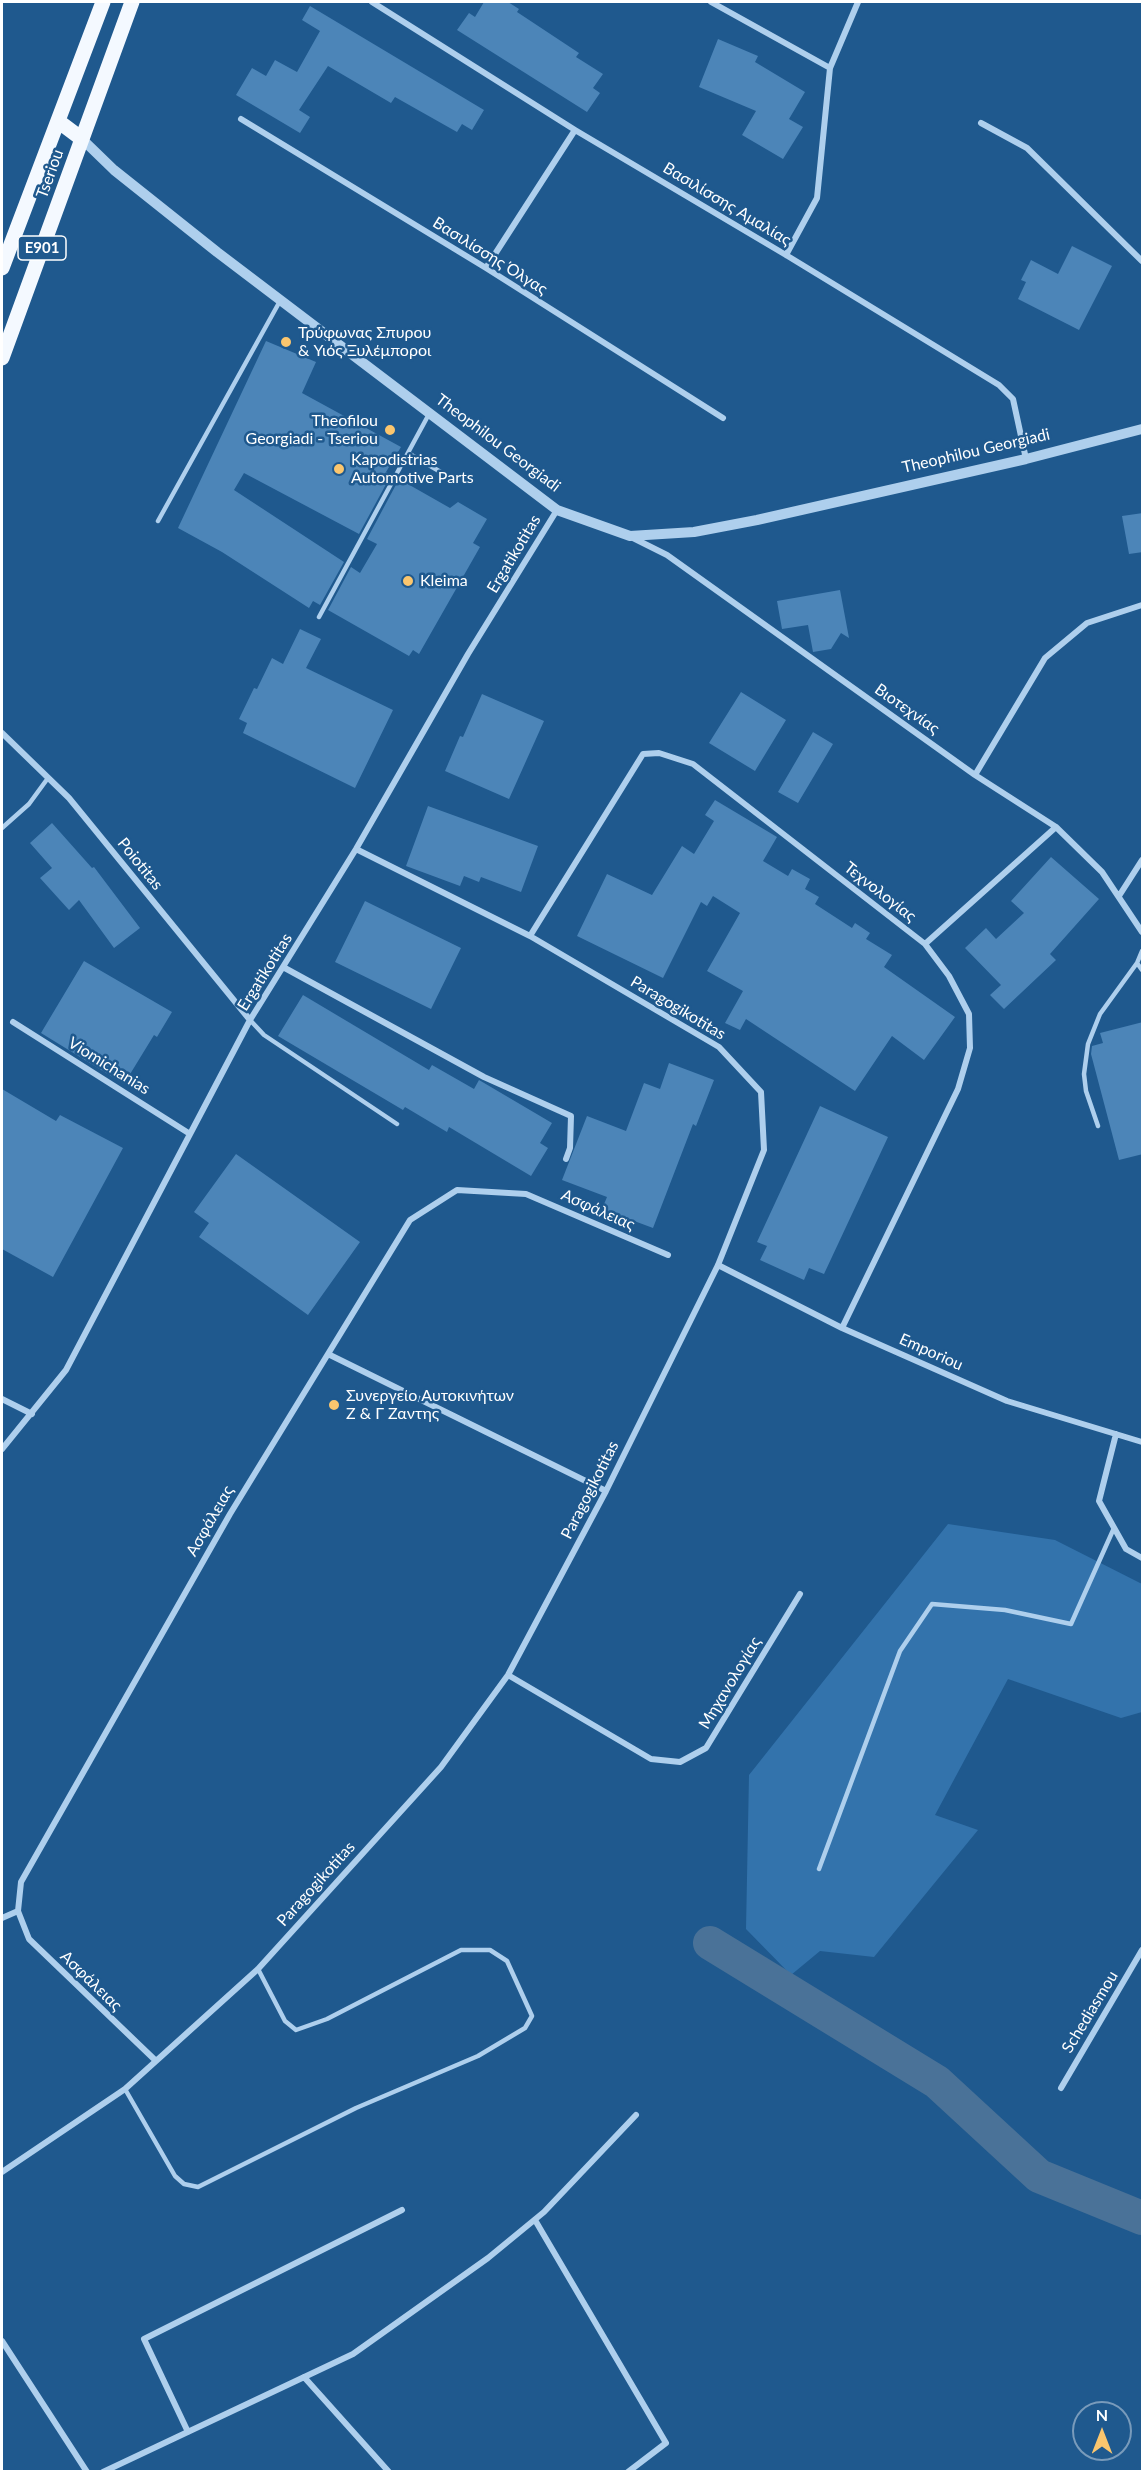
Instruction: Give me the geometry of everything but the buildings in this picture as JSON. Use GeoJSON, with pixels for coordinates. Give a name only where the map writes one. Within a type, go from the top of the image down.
{"type":"FeatureCollection","features":[{"type":"Feature","properties":{"kind":"main road","name":"Tseriou"},"geometry":{"type":"LineString","coordinates":[[2,268],[103,2]]}},
{"type":"Feature","properties":{"kind":"main road","name":"Tseriou"},"geometry":{"type":"LineString","coordinates":[[2,358],[132,2]]}},
{"type":"Feature","properties":{"kind":"main road","name":"Theophilou Georgiadi"},"geometry":{"type":"LineString","coordinates":[[58,122],[82,139]]}},
{"type":"Feature","properties":{"kind":"street","name":"Βασιλίσσης Αμαλίας"},"geometry":{"type":"LineString","coordinates":[[372,2],[575,130],[999,385],[1013,399],[1026,459]]}},
{"type":"Feature","properties":{"kind":"street"},"geometry":{"type":"LineString","coordinates":[[711,2],[830,68]]}},
{"type":"Feature","properties":{"kind":"street"},"geometry":{"type":"LineString","coordinates":[[786,255],[817,198],[830,68],[858,2]]}},
{"type":"Feature","properties":{"kind":"street","name":"Βασιλίσσης Όλγας"},"geometry":{"type":"LineString","coordinates":[[241,119],[486,268],[723,418]]}},
{"type":"Feature","properties":{"kind":"street"},"geometry":{"type":"LineString","coordinates":[[981,123],[1028,148],[1143,261]]}},
{"type":"Feature","properties":{"kind":"street"},"geometry":{"type":"LineString","coordinates":[[486,268],[575,130]]}},
{"type":"Feature","properties":{"kind":"street","name":"Theophilou Georgiadi"},"geometry":{"type":"LineString","coordinates":[[82,139],[114,170],[280,301],[557,510],[630,536],[694,532],[757,520],[1026,459],[1143,429]]}},
{"type":"Feature","properties":{"kind":"street","name":"Ergatikotitas"},"geometry":{"type":"LineString","coordinates":[[2,1449],[66,1370],[250,1020],[356,849],[468,654],[557,510]]}},
{"type":"Feature","properties":{"kind":"street","name":"Βιοτεχνίας"},"geometry":{"type":"LineString","coordinates":[[630,536],[667,555],[975,775],[1056,827],[1101,872],[1143,932]]}},
{"type":"Feature","properties":{"kind":"street"},"geometry":{"type":"LineString","coordinates":[[975,775],[1045,658],[1088,623],[1143,605]]}},
{"type":"Feature","properties":{"kind":"street","name":"Poiotitas"},"geometry":{"type":"LineString","coordinates":[[2,733],[69,798],[250,1020]]}},
{"type":"Feature","properties":{"kind":"street","name":"Τεχνολογίας"},"geometry":{"type":"LineString","coordinates":[[530,936],[643,754],[659,753],[693,764],[925,944],[949,976],[969,1014],[970,1048],[958,1089],[842,1328]]}},
{"type":"Feature","properties":{"kind":"street"},"geometry":{"type":"LineString","coordinates":[[925,944],[1056,827]]}},
{"type":"Feature","properties":{"kind":"street","name":"Paragogikotitas"},"geometry":{"type":"LineString","coordinates":[[2,2172],[125,2089],[258,1969],[441,1767],[508,1675],[606,1491],[718,1265],[764,1150],[761,1092],[719,1047],[530,936],[356,849]]}},
{"type":"Feature","properties":{"kind":"street"},"geometry":{"type":"LineString","coordinates":[[1119,896],[1143,860]]}},
{"type":"Feature","properties":{"kind":"street"},"geometry":{"type":"LineString","coordinates":[[283,967],[484,1077],[571,1116],[570,1148],[566,1159]]}},
{"type":"Feature","properties":{"kind":"street","name":"Viomichanias"},"geometry":{"type":"LineString","coordinates":[[13,1022],[190,1134]]}},
{"type":"Feature","properties":{"kind":"street","name":"Ασφάλειας"},"geometry":{"type":"LineString","coordinates":[[155,2060],[29,1939],[18,1911],[21,1882],[230,1514],[410,1220],[457,1190],[526,1194],[668,1256]]}},
{"type":"Feature","properties":{"kind":"street","name":"Emporiou"},"geometry":{"type":"LineString","coordinates":[[718,1265],[842,1328],[1007,1401],[1143,1442]]}},
{"type":"Feature","properties":{"kind":"street"},"geometry":{"type":"LineString","coordinates":[[328,1354],[606,1491]]}},
{"type":"Feature","properties":{"kind":"street"},"geometry":{"type":"LineString","coordinates":[[2,1399],[32,1414]]}},
{"type":"Feature","properties":{"kind":"street"},"geometry":{"type":"LineString","coordinates":[[1116,1434],[1099,1501],[1126,1549],[1143,1558]]}},
{"type":"Feature","properties":{"kind":"street","name":"Μηχανολογίας"},"geometry":{"type":"LineString","coordinates":[[508,1675],[651,1759],[680,1762],[706,1748],[800,1594]]}},
{"type":"Feature","properties":{"kind":"street"},"geometry":{"type":"LineString","coordinates":[[2,1918],[18,1911]]}},
{"type":"Feature","properties":{"kind":"street","name":"Schediasmou"},"geometry":{"type":"LineString","coordinates":[[1061,2088],[1143,1950]]}},
{"type":"Feature","properties":{"kind":"street"},"geometry":{"type":"LineString","coordinates":[[104,2472],[353,2354],[488,2258],[535,2220],[636,2115]]}},
{"type":"Feature","properties":{"kind":"street"},"geometry":{"type":"LineString","coordinates":[[188,2432],[144,2339],[402,2210]]}},
{"type":"Feature","properties":{"kind":"street"},"geometry":{"type":"LineString","coordinates":[[535,2220],[666,2443],[628,2472]]}},
{"type":"Feature","properties":{"kind":"street"},"geometry":{"type":"LineString","coordinates":[[2,2341],[87,2472]]}},
{"type":"Feature","properties":{"kind":"street"},"geometry":{"type":"LineString","coordinates":[[304,2377],[389,2472]]}},
{"type":"Feature","properties":{"kind":"lane"},"geometry":{"type":"LineString","coordinates":[[158,521],[280,301]]}},
{"type":"Feature","properties":{"kind":"lane"},"geometry":{"type":"LineString","coordinates":[[319,616],[429,414]]}},
{"type":"Feature","properties":{"kind":"lane"},"geometry":{"type":"LineString","coordinates":[[408,453],[451,478]]}},
{"type":"Feature","properties":{"kind":"lane"},"geometry":{"type":"LineString","coordinates":[[2,828],[29,804],[48,778]]}},
{"type":"Feature","properties":{"kind":"lane"},"geometry":{"type":"LineString","coordinates":[[1098,1126],[1086,1091],[1084,1074],[1088,1044],[1100,1014],[1137,963],[1143,951]]}},
{"type":"Feature","properties":{"kind":"lane"},"geometry":{"type":"LineString","coordinates":[[1137,963],[1143,970]]}},
{"type":"Feature","properties":{"kind":"lane"},"geometry":{"type":"LineString","coordinates":[[250,1020],[264,1035],[398,1124]]}},
{"type":"Feature","properties":{"kind":"lane"},"geometry":{"type":"LineString","coordinates":[[819,1869],[900,1651],[932,1604],[1005,1610],[1071,1624],[1114,1528]]}},
{"type":"Feature","properties":{"kind":"lane"},"geometry":{"type":"LineString","coordinates":[[125,2089],[175,2176],[184,2184],[198,2187],[356,2108],[478,2056],[525,2028],[532,2016],[507,1961],[490,1950],[461,1950],[327,2019],[296,2030],[285,2021],[258,1969]]}},
{"type":"Feature","properties":{"kind":"shaded area"},"geometry":{"type":"Polygon","coordinates":[[[948,1524],[1055,1540],[1142,1584],[1142,1712],[1121,1718],[1008,1679],[935,1815],[978,1830],[874,1957],[820,1951],[791,1975],[746,1929],[749,1775],[948,1524]]]}},
{"type":"Feature","properties":{"kind":"waterway"},"geometry":{"type":"LineString","coordinates":[[710,1943],[937,2082],[1039,2176],[1142,2218]]}},
{"type":"Feature","properties":{"kind":"place","name":"Τρύφωνας Σπυρου & Υιός Ξυλέμποροι"},"geometry":{"type":"Point","coordinates":[286,342]}},
{"type":"Feature","properties":{"kind":"place","name":"Theofilou Georgiadi - Tseriou"},"geometry":{"type":"Point","coordinates":[390,430]}},
{"type":"Feature","properties":{"kind":"place","name":"Kapodistrias Automotive Parts"},"geometry":{"type":"Point","coordinates":[339,469]}},
{"type":"Feature","properties":{"kind":"place","name":"Kleima"},"geometry":{"type":"Point","coordinates":[408,581]}},
{"type":"Feature","properties":{"kind":"place","name":"Συνεργείο Αυτοκινήτων Ζ & Γ Ζαντης"},"geometry":{"type":"Point","coordinates":[334,1405]}}]}
